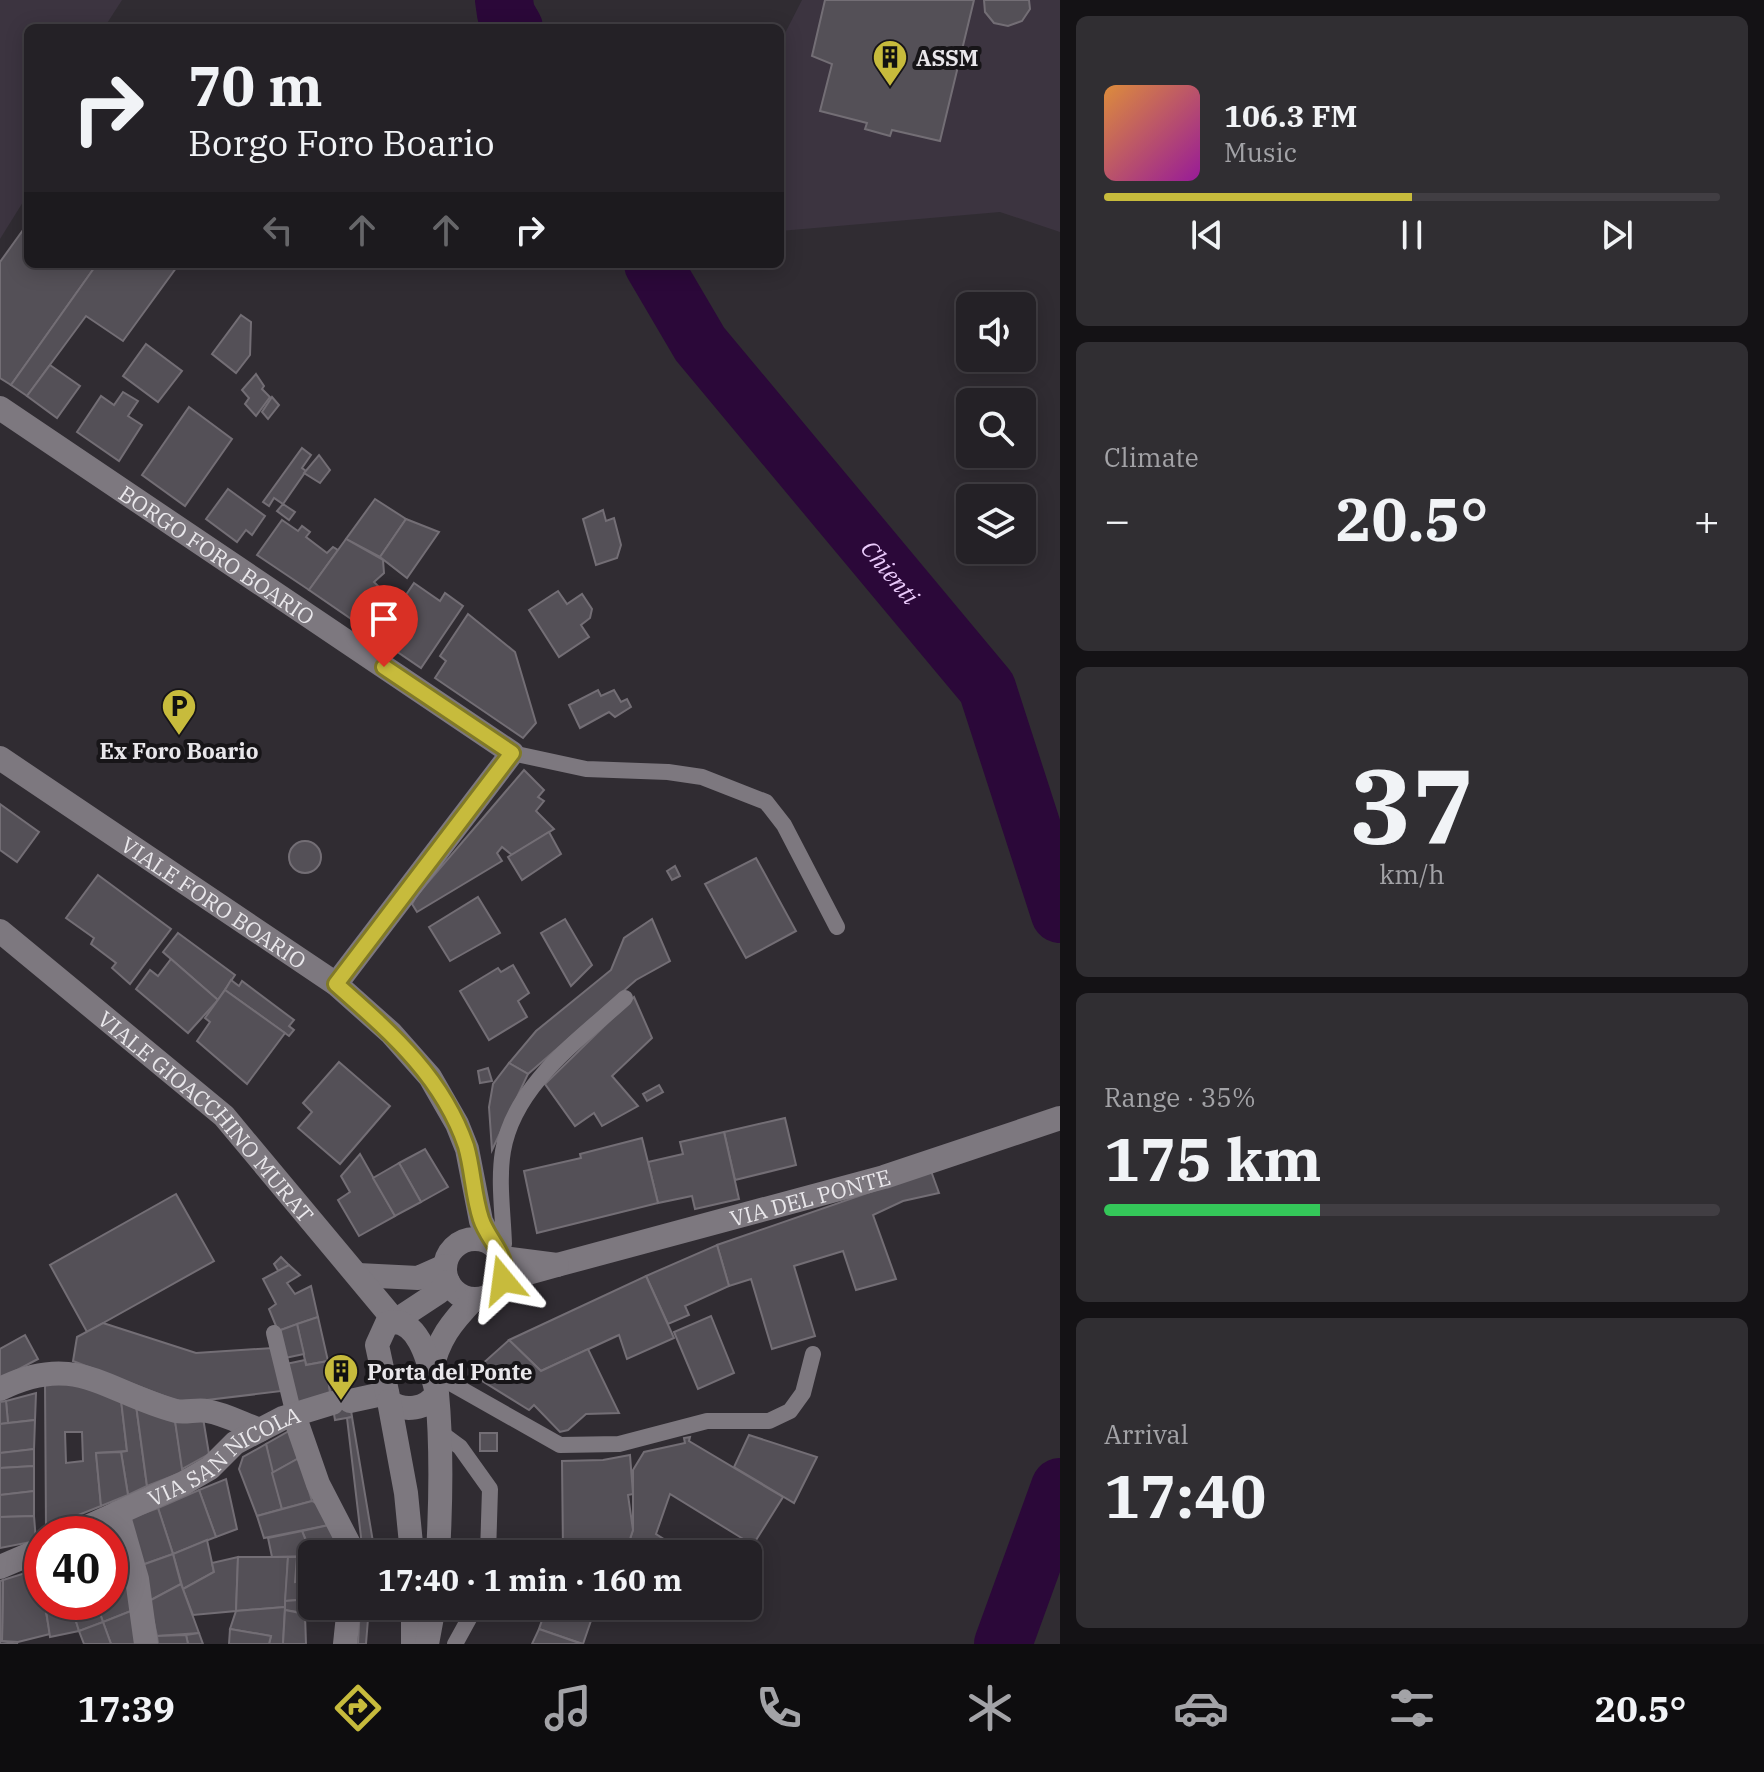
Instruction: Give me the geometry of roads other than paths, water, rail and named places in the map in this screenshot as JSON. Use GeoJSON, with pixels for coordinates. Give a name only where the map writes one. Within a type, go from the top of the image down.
{"type":"FeatureCollection","features":[{"type":"Feature","properties":{"kind":"street","name":"BORGO FORO BOARIO"},"geometry":{"type":"LineString","coordinates":[[0,408],[512,753]]}},
{"type":"Feature","properties":{"kind":"street"},"geometry":{"type":"LineString","coordinates":[[336,984],[512,753]]}},
{"type":"Feature","properties":{"kind":"street","name":"VIALE FORO BOARIO"},"geometry":{"type":"LineString","coordinates":[[0,758],[336,984],[391,1033],[430,1077],[462,1137],[481,1221],[499,1259]]}},
{"type":"Feature","properties":{"kind":"street","name":"VIALE GIOACCHINO MURAT"},"geometry":{"type":"LineString","coordinates":[[0,931],[224,1116],[395,1321],[414,1331],[434,1382]]}},
{"type":"Feature","properties":{"kind":"street","name":"VIA DEL PONTE"},"geometry":{"type":"LineString","coordinates":[[499,1259],[557,1265],[884,1177],[1060,1118]]}},
{"type":"Feature","properties":{"kind":"street","name":"VIALE FORO BOARIO"},"geometry":{"type":"LineString","coordinates":[[460,1243],[469,1220],[474,1189]]}},
{"type":"Feature","properties":{"kind":"street"},"geometry":{"type":"LineString","coordinates":[[411,1540],[406,1493],[377,1345],[384,1327],[439,1292],[453,1249],[460,1243],[477,1239],[499,1259],[492,1294],[474,1299],[447,1326],[436,1347],[434,1382],[441,1433],[438,1540]]}},
{"type":"Feature","properties":{"kind":"street"},"geometry":{"type":"LineString","coordinates":[[358,1275],[418,1278],[447,1274]]}},
{"type":"Feature","properties":{"kind":"street"},"geometry":{"type":"LineString","coordinates":[[447,1274],[459,1294],[474,1299]]}},
{"type":"Feature","properties":{"kind":"street"},"geometry":{"type":"LineString","coordinates":[[0,1389],[26,1376],[56,1372],[90,1377],[178,1412],[207,1411],[260,1430]]}},
{"type":"Feature","properties":{"kind":"street","name":"VIA SAN NICOLA"},"geometry":{"type":"LineString","coordinates":[[111,1516],[197,1476],[235,1443],[294,1415],[341,1402],[388,1397],[396,1406],[419,1407],[434,1382]]}},
{"type":"Feature","properties":{"kind":"street"},"geometry":{"type":"LineString","coordinates":[[294,1415],[318,1484],[347,1540]]}},
{"type":"Feature","properties":{"kind":"street"},"geometry":{"type":"LineString","coordinates":[[118,1513],[137,1579],[146,1644]]}},
{"type":"Feature","properties":{"kind":"street"},"geometry":{"type":"LineString","coordinates":[[0,1567],[24,1557]]}},
{"type":"Feature","properties":{"kind":"street"},"geometry":{"type":"LineString","coordinates":[[345,1644],[348,1620]]}},
{"type":"Feature","properties":{"kind":"street"},"geometry":{"type":"LineString","coordinates":[[413,1620],[413,1644]]}},
{"type":"Feature","properties":{"kind":"street"},"geometry":{"type":"LineString","coordinates":[[427,1644],[431,1620]]}},
{"type":"Feature","properties":{"kind":"lane"},"geometry":{"type":"LineString","coordinates":[[512,753],[586,769],[668,772],[702,777],[766,802],[784,825],[837,927]]}},
{"type":"Feature","properties":{"kind":"lane"},"geometry":{"type":"LineString","coordinates":[[499,1259],[504,1244],[503,1150],[511,1123],[539,1079],[625,998]]}},
{"type":"Feature","properties":{"kind":"lane"},"geometry":{"type":"LineString","coordinates":[[274,1333],[294,1415]]}},
{"type":"Feature","properties":{"kind":"lane"},"geometry":{"type":"LineString","coordinates":[[434,1382],[560,1445],[619,1444],[707,1421],[769,1421],[790,1411],[803,1393],[813,1354]]}},
{"type":"Feature","properties":{"kind":"lane"},"geometry":{"type":"LineString","coordinates":[[441,1433],[460,1447],[490,1489],[488,1540]]}},
{"type":"Feature","properties":{"kind":"lane"},"geometry":{"type":"LineString","coordinates":[[455,1644],[468,1620]]}},
{"type":"Feature","properties":{"kind":"waterway","name":"Chienti"},"geometry":{"type":"LineString","coordinates":[[504,0],[512,24]]}},
{"type":"Feature","properties":{"kind":"waterway","name":"Chienti"},"geometry":{"type":"LineString","coordinates":[[655,268],[700,344],[987,688],[1060,914]]}},
{"type":"Feature","properties":{"kind":"waterway","name":"Chienti"},"geometry":{"type":"LineString","coordinates":[[1003,1644],[1060,1487]]}},
{"type":"Feature","properties":{"kind":"place","name":"ASSM"},"geometry":{"type":"Point","coordinates":[890,88]}},
{"type":"Feature","properties":{"kind":"place","name":"Ex Foro Boario"},"geometry":{"type":"Point","coordinates":[179,737]}},
{"type":"Feature","properties":{"kind":"place","name":"Porta del Ponte"},"geometry":{"type":"Point","coordinates":[341,1402]}}]}
